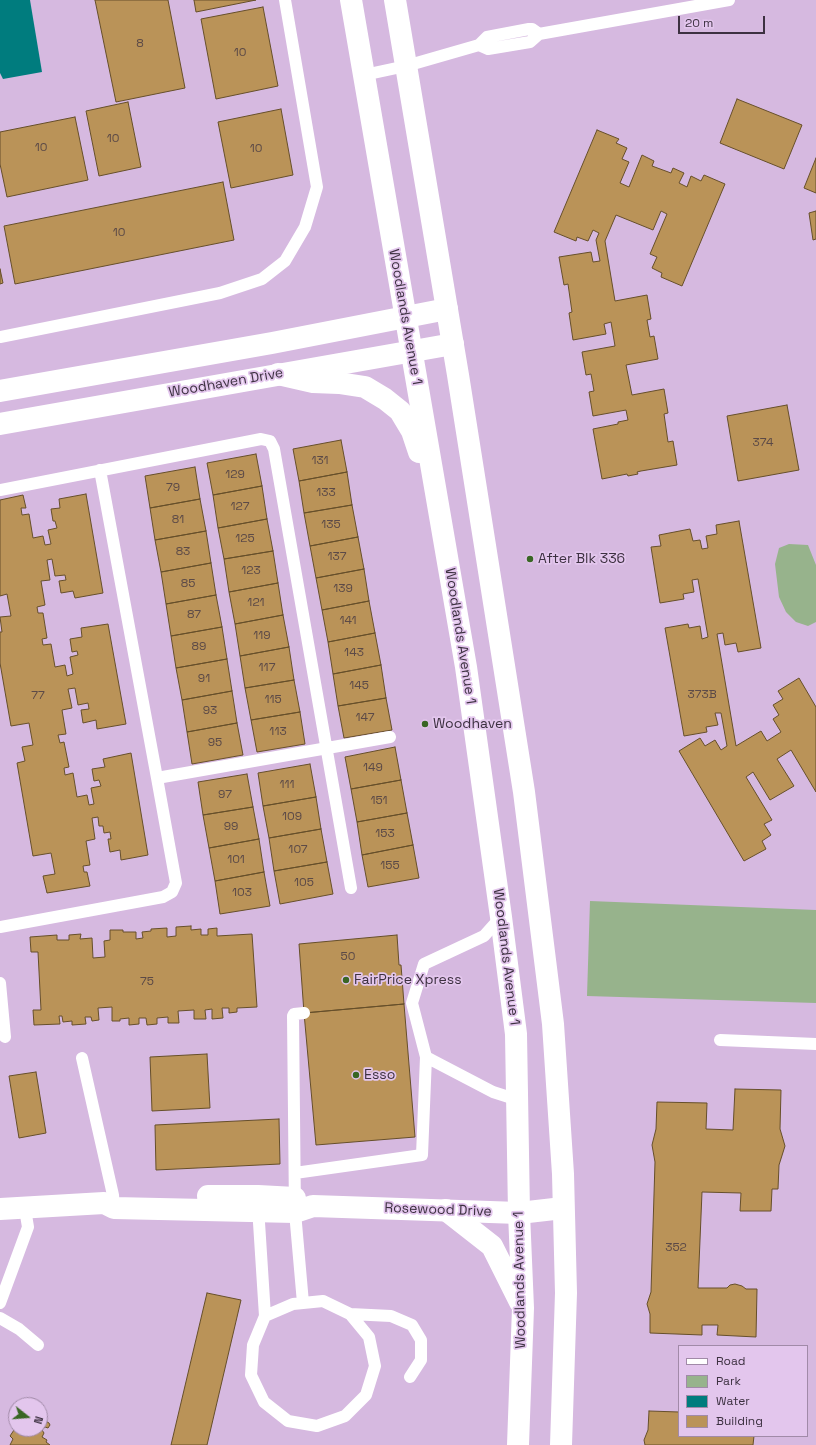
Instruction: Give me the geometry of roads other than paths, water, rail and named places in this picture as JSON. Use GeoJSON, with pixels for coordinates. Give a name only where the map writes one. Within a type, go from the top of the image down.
{"type":"FeatureCollection","features":[{"type":"Feature","properties":{"kind":"main road","name":"Woodlands Avenue 1"},"geometry":{"type":"LineString","coordinates":[[351,0],[466,668],[502,917],[516,1034],[519,1213],[523,1308],[518,1445]]}},
{"type":"Feature","properties":{"kind":"main road"},"geometry":{"type":"LineString","coordinates":[[395,0],[453,344],[524,792],[553,1024],[563,1174],[566,1293],[560,1445]]}},
{"type":"Feature","properties":{"kind":"main road"},"geometry":{"type":"LineString","coordinates":[[0,391],[272,343],[447,309]]}},
{"type":"Feature","properties":{"kind":"main road","name":"Woodhaven Drive"},"geometry":{"type":"LineString","coordinates":[[0,424],[411,350],[453,344]]}},
{"type":"Feature","properties":{"kind":"main road"},"geometry":{"type":"LineString","coordinates":[[278,374],[313,382],[339,382],[365,387],[385,399],[400,411],[412,431],[419,452],[430,462]]}},
{"type":"Feature","properties":{"kind":"main road","name":"Rosewood Drive"},"geometry":{"type":"LineString","coordinates":[[0,1209],[110,1202],[301,1205],[519,1213],[563,1208]]}},
{"type":"Feature","properties":{"kind":"main road"},"geometry":{"type":"LineString","coordinates":[[446,1210],[492,1246],[523,1308]]}},
{"type":"Feature","properties":{"kind":"lane"},"geometry":{"type":"LineString","coordinates":[[0,337],[220,293],[262,279],[285,261],[305,227],[317,187],[284,0]]}},
{"type":"Feature","properties":{"kind":"lane"},"geometry":{"type":"LineString","coordinates":[[364,75],[406,66],[479,45],[488,49],[530,42],[539,34],[729,0]]}},
{"type":"Feature","properties":{"kind":"lane"},"geometry":{"type":"LineString","coordinates":[[0,490],[261,439],[270,441],[274,449],[325,748],[351,888]]}},
{"type":"Feature","properties":{"kind":"lane"},"geometry":{"type":"LineString","coordinates":[[0,927],[163,897],[172,892],[176,883],[100,470]]}},
{"type":"Feature","properties":{"kind":"lane"},"geometry":{"type":"LineString","coordinates":[[157,778],[390,737]]}},
{"type":"Feature","properties":{"kind":"lane"},"geometry":{"type":"LineString","coordinates":[[294,1173],[422,1155],[426,1057],[408,1004],[424,964],[484,936],[502,917]]}},
{"type":"Feature","properties":{"kind":"lane"},"geometry":{"type":"LineString","coordinates":[[0,983],[5,1037]]}},
{"type":"Feature","properties":{"kind":"lane"},"geometry":{"type":"LineString","coordinates":[[303,1303],[301,1205],[294,1173],[293,1016],[294,1014],[304,1013]]}},
{"type":"Feature","properties":{"kind":"lane"},"geometry":{"type":"LineString","coordinates":[[720,1040],[816,1044]]}},
{"type":"Feature","properties":{"kind":"lane"},"geometry":{"type":"LineString","coordinates":[[426,1057],[493,1092],[518,1100]]}},
{"type":"Feature","properties":{"kind":"lane"},"geometry":{"type":"LineString","coordinates":[[82,1058],[110,1202]]}},
{"type":"Feature","properties":{"kind":"lane"},"geometry":{"type":"LineString","coordinates":[[258,1204],[264,1316],[253,1346],[251,1375],[264,1402],[288,1421],[317,1426],[345,1416],[366,1395],[375,1366],[369,1336],[350,1314]]}},
{"type":"Feature","properties":{"kind":"lane"},"geometry":{"type":"LineString","coordinates":[[0,1303],[28,1227],[25,1208]]}},
{"type":"Feature","properties":{"kind":"lane"},"geometry":{"type":"LineString","coordinates":[[264,1316],[293,1304],[323,1301],[350,1314],[390,1316],[412,1325],[421,1340],[421,1360],[410,1377]]}},
{"type":"Feature","properties":{"kind":"lane"},"geometry":{"type":"LineString","coordinates":[[0,1318],[19,1329],[38,1345]]}},
{"type":"Feature","properties":{"kind":"water"},"geometry":{"type":"Polygon","coordinates":[[[0,0],[30,0],[42,72],[3,79],[0,73],[0,0]]]}},
{"type":"Feature","properties":{"kind":"place","name":"After Blk 336"},"geometry":{"type":"Point","coordinates":[530,559]}},
{"type":"Feature","properties":{"kind":"place","name":"Woodhaven"},"geometry":{"type":"Point","coordinates":[425,724]}},
{"type":"Feature","properties":{"kind":"place","name":"FairPrice Xpress"},"geometry":{"type":"Point","coordinates":[346,980]}},
{"type":"Feature","properties":{"kind":"place","name":"Esso"},"geometry":{"type":"Point","coordinates":[356,1075]}}]}
